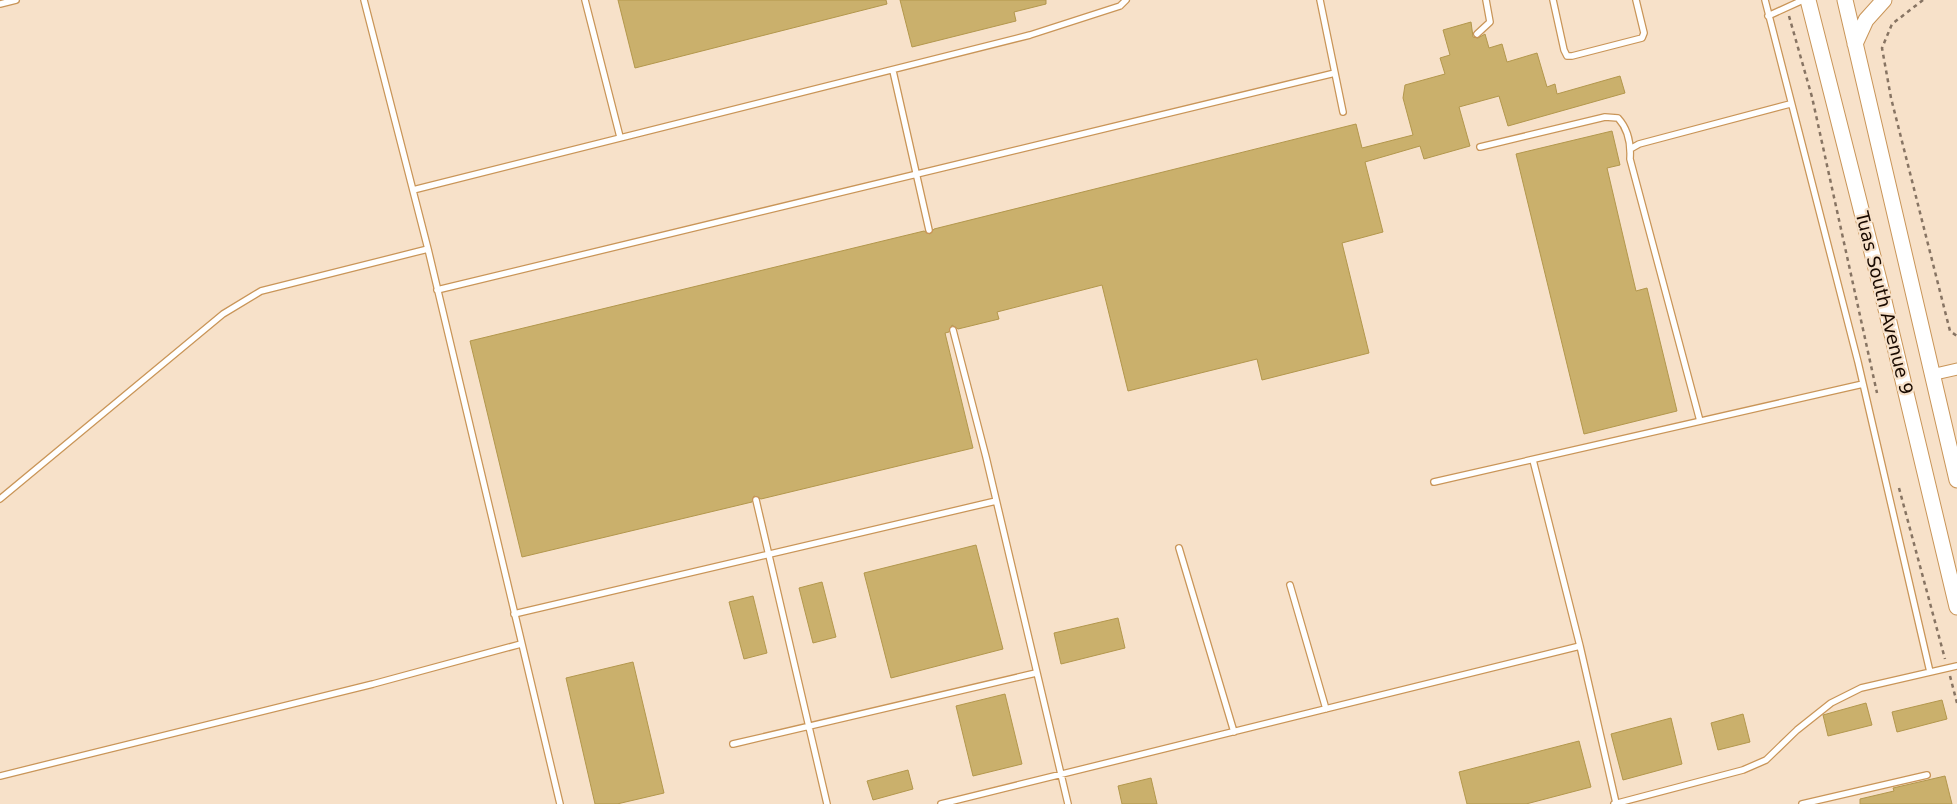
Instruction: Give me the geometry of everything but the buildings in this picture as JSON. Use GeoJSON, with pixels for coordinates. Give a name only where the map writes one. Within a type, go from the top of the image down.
{"type":"FeatureCollection","features":[{"type":"Feature","properties":{"kind":"street","name":"Tuas South Avenue 9"},"geometry":{"type":"LineString","coordinates":[[1808,0],[1880,284],[1957,607]]}},
{"type":"Feature","properties":{"kind":"street","name":"Tuas South Avenue 9"},"geometry":{"type":"LineString","coordinates":[[1846,0],[1931,375],[1957,480]]}},
{"type":"Feature","properties":{"kind":"street"},"geometry":{"type":"LineString","coordinates":[[1855,44],[1866,20],[1884,0]]}},
{"type":"Feature","properties":{"kind":"street"},"geometry":{"type":"LineString","coordinates":[[1931,375],[1957,369]]}},
{"type":"Feature","properties":{"kind":"lane"},"geometry":{"type":"LineString","coordinates":[[0,4],[16,0]]}},
{"type":"Feature","properties":{"kind":"lane"},"geometry":{"type":"LineString","coordinates":[[364,0],[438,290],[560,804]]}},
{"type":"Feature","properties":{"kind":"lane"},"geometry":{"type":"LineString","coordinates":[[585,0],[620,137]]}},
{"type":"Feature","properties":{"kind":"lane"},"geometry":{"type":"LineString","coordinates":[[413,190],[1030,36],[1120,6],[1126,0]]}},
{"type":"Feature","properties":{"kind":"lane"},"geometry":{"type":"LineString","coordinates":[[1320,0],[1343,112]]}},
{"type":"Feature","properties":{"kind":"lane"},"geometry":{"type":"LineString","coordinates":[[1477,34],[1490,22],[1486,0]]}},
{"type":"Feature","properties":{"kind":"lane"},"geometry":{"type":"LineString","coordinates":[[1553,0],[1564,50],[1567,56],[1572,56],[1642,38],[1644,33],[1636,0]]}},
{"type":"Feature","properties":{"kind":"lane"},"geometry":{"type":"LineString","coordinates":[[1764,0],[1863,384],[1930,672]]}},
{"type":"Feature","properties":{"kind":"lane"},"geometry":{"type":"LineString","coordinates":[[1768,16],[1803,0]]}},
{"type":"Feature","properties":{"kind":"lane"},"geometry":{"type":"LineString","coordinates":[[893,71],[928,230]]}},
{"type":"Feature","properties":{"kind":"lane"},"geometry":{"type":"LineString","coordinates":[[438,290],[1335,73]]}},
{"type":"Feature","properties":{"kind":"lane"},"geometry":{"type":"LineString","coordinates":[[1632,148],[1639,144],[1790,104]]}},
{"type":"Feature","properties":{"kind":"lane"},"geometry":{"type":"LineString","coordinates":[[1480,147],[1605,117],[1618,118],[1624,125],[1632,148],[1630,159],[1700,421]]}},
{"type":"Feature","properties":{"kind":"lane"},"geometry":{"type":"LineString","coordinates":[[0,499],[223,314],[261,291],[428,249]]}},
{"type":"Feature","properties":{"kind":"lane"},"geometry":{"type":"LineString","coordinates":[[953,330],[996,500],[1068,804]]}},
{"type":"Feature","properties":{"kind":"lane"},"geometry":{"type":"LineString","coordinates":[[1434,482],[1863,384]]}},
{"type":"Feature","properties":{"kind":"lane"},"geometry":{"type":"LineString","coordinates":[[1533,460],[1580,646],[1615,804],[1743,770],[1766,760],[1797,730],[1832,703],[1861,688],[1957,666]]}},
{"type":"Feature","properties":{"kind":"lane"},"geometry":{"type":"LineString","coordinates":[[756,500],[827,804]]}},
{"type":"Feature","properties":{"kind":"lane"},"geometry":{"type":"LineString","coordinates":[[514,614],[996,500]]}},
{"type":"Feature","properties":{"kind":"lane"},"geometry":{"type":"LineString","coordinates":[[1179,548],[1234,732]]}},
{"type":"Feature","properties":{"kind":"lane"},"geometry":{"type":"LineString","coordinates":[[1290,585],[1326,709]]}},
{"type":"Feature","properties":{"kind":"lane"},"geometry":{"type":"LineString","coordinates":[[0,776],[373,684],[521,644]]}},
{"type":"Feature","properties":{"kind":"lane"},"geometry":{"type":"LineString","coordinates":[[941,804],[1580,646]]}},
{"type":"Feature","properties":{"kind":"lane"},"geometry":{"type":"LineString","coordinates":[[733,744],[1036,673]]}},
{"type":"Feature","properties":{"kind":"lane"},"geometry":{"type":"LineString","coordinates":[[1802,804],[1927,775]]}},
{"type":"Feature","properties":{"kind":"path"},"geometry":{"type":"LineString","coordinates":[[1923,0],[1892,24],[1882,48],[1891,98],[1950,331],[1957,336]]}},
{"type":"Feature","properties":{"kind":"path"},"geometry":{"type":"LineString","coordinates":[[1787,8],[1812,97],[1878,396]]}},
{"type":"Feature","properties":{"kind":"path"},"geometry":{"type":"LineString","coordinates":[[1897,482],[1957,703]]}}]}
